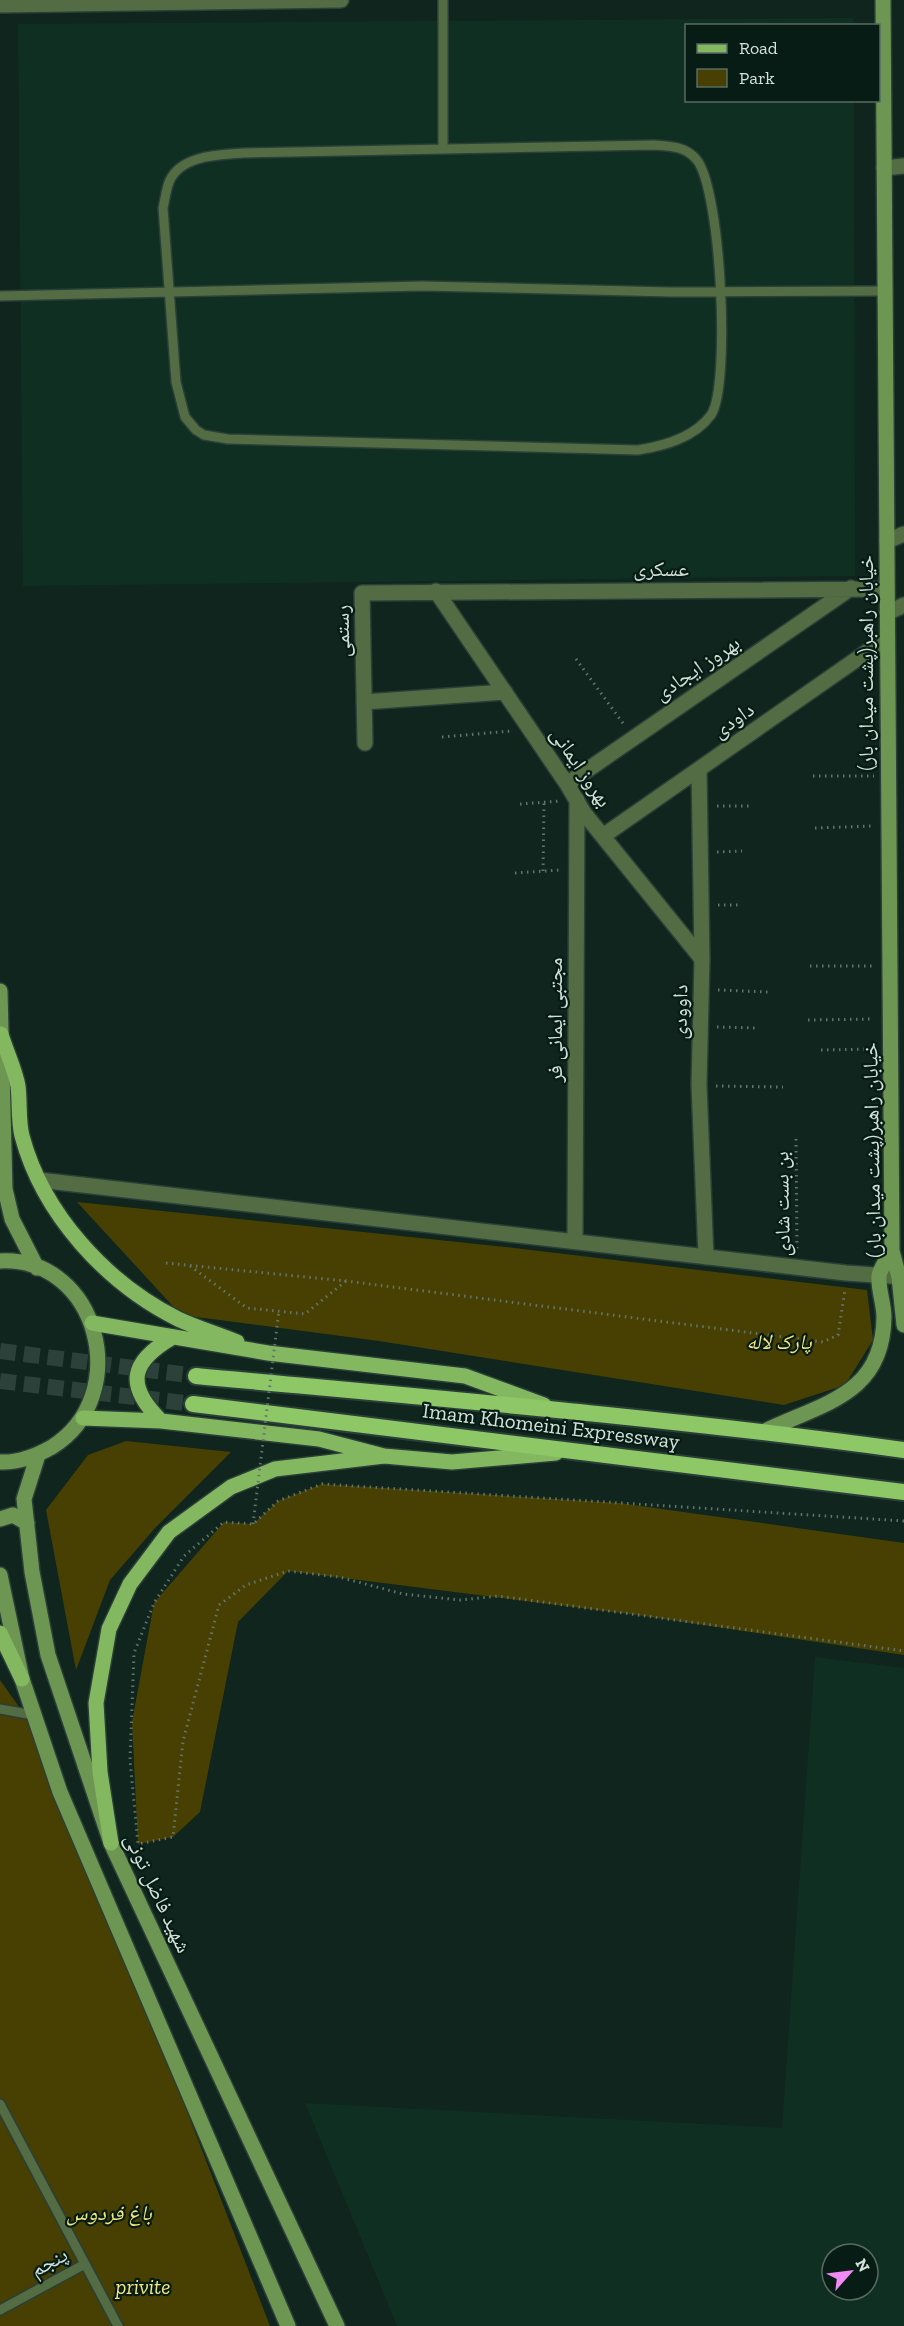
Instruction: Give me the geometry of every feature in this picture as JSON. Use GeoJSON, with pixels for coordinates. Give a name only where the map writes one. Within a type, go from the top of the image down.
{"type":"FeatureCollection","features":[{"type":"Feature","properties":{"kind":"highway","name":"Imam Khomeini Expressway"},"geometry":{"type":"LineString","coordinates":[[196,1376],[553,1408],[765,1431],[904,1450]]}},
{"type":"Feature","properties":{"kind":"highway","name":"Imam Khomeini Expressway"},"geometry":{"type":"LineString","coordinates":[[194,1404],[904,1492]]}},
{"type":"Feature","properties":{"kind":"main road","name":"خیابان راهبر(پشت میدان بار)"},"geometry":{"type":"LineString","coordinates":[[883,0],[890,1049],[898,1220],[892,1251],[901,1277],[904,1325]]}},
{"type":"Feature","properties":{"kind":"main road"},"geometry":{"type":"LineString","coordinates":[[0,991],[4,1189],[12,1219],[37,1268]]}},
{"type":"Feature","properties":{"kind":"main road"},"geometry":{"type":"LineString","coordinates":[[1,1034],[18,1084],[22,1135],[39,1180],[62,1219],[91,1255],[127,1287],[178,1318],[268,1353]]}},
{"type":"Feature","properties":{"kind":"main road"},"geometry":{"type":"LineString","coordinates":[[765,1431],[842,1398],[860,1383],[883,1342],[884,1314],[879,1275],[892,1251]]}},
{"type":"Feature","properties":{"kind":"main road"},"geometry":{"type":"LineString","coordinates":[[0,1261],[37,1268],[60,1281],[79,1300],[92,1323],[99,1355],[96,1388],[83,1418],[63,1440],[38,1455],[0,1462]]}},
{"type":"Feature","properties":{"kind":"main road"},"geometry":{"type":"LineString","coordinates":[[92,1323],[268,1353],[465,1376],[553,1408]]}},
{"type":"Feature","properties":{"kind":"main road"},"geometry":{"type":"LineString","coordinates":[[161,1421],[145,1405],[137,1385],[139,1364],[146,1355],[173,1337]]}},
{"type":"Feature","properties":{"kind":"main road"},"geometry":{"type":"LineString","coordinates":[[83,1418],[161,1421],[319,1439],[384,1456],[452,1462],[572,1452]]}},
{"type":"Feature","properties":{"kind":"main road","name":"شهید فاضل تونی"},"geometry":{"type":"LineString","coordinates":[[38,1455],[24,1499],[32,1572],[48,1655],[111,1843],[336,2326]]}},
{"type":"Feature","properties":{"kind":"main road"},"geometry":{"type":"LineString","coordinates":[[111,1843],[100,1772],[96,1703],[109,1629],[130,1584],[169,1532],[231,1486],[275,1469],[384,1456]]}},
{"type":"Feature","properties":{"kind":"main road"},"geometry":{"type":"LineString","coordinates":[[0,1519],[13,1515],[27,1523]]}},
{"type":"Feature","properties":{"kind":"main road"},"geometry":{"type":"LineString","coordinates":[[0,1575],[22,1679],[60,1792],[288,2326]]}},
{"type":"Feature","properties":{"kind":"main road"},"geometry":{"type":"LineString","coordinates":[[0,1633],[22,1679]]}},
{"type":"Feature","properties":{"kind":"street"},"geometry":{"type":"LineString","coordinates":[[0,5],[341,0]]}},
{"type":"Feature","properties":{"kind":"street"},"geometry":{"type":"LineString","coordinates":[[884,168],[904,166]]}},
{"type":"Feature","properties":{"kind":"street"},"geometry":{"type":"LineString","coordinates":[[886,541],[904,534]]}},
{"type":"Feature","properties":{"kind":"street","name":"بهروز ایجادی"},"geometry":{"type":"LineString","coordinates":[[567,784],[851,588]]}},
{"type":"Feature","properties":{"kind":"street","name":"عسکری"},"geometry":{"type":"LineString","coordinates":[[436,591],[886,589]]}},
{"type":"Feature","properties":{"kind":"street","name":"بهروز ایمانی"},"geometry":{"type":"LineString","coordinates":[[436,591],[603,836],[702,959]]}},
{"type":"Feature","properties":{"kind":"street","name":"رستمی"},"geometry":{"type":"LineString","coordinates":[[365,743],[362,592],[436,591]]}},
{"type":"Feature","properties":{"kind":"street"},"geometry":{"type":"LineString","coordinates":[[887,613],[904,605]]}},
{"type":"Feature","properties":{"kind":"street","name":"داودی"},"geometry":{"type":"LineString","coordinates":[[603,836],[887,638]]}},
{"type":"Feature","properties":{"kind":"street"},"geometry":{"type":"LineString","coordinates":[[364,702],[505,692]]}},
{"type":"Feature","properties":{"kind":"street","name":"داوودی"},"geometry":{"type":"LineString","coordinates":[[699,769],[702,959],[699,1085],[706,1257]]}},
{"type":"Feature","properties":{"kind":"street","name":"مجتبی ایمانی فر"},"geometry":{"type":"LineString","coordinates":[[575,1240],[577,800]]}},
{"type":"Feature","properties":{"kind":"street"},"geometry":{"type":"LineString","coordinates":[[39,1180],[575,1240],[798,1268],[901,1277]]}},
{"type":"Feature","properties":{"kind":"lane"},"geometry":{"type":"LineString","coordinates":[[443,149],[444,0]]}},
{"type":"Feature","properties":{"kind":"lane"},"geometry":{"type":"LineString","coordinates":[[676,146],[696,158],[708,180],[716,224],[720,292],[719,396],[711,415],[679,440],[638,450],[259,441],[204,435],[195,430],[185,417],[178,391],[167,293],[163,208],[169,181],[177,171],[210,155],[443,149],[676,146]]}},
{"type":"Feature","properties":{"kind":"lane"},"geometry":{"type":"LineString","coordinates":[[0,296],[422,286],[720,292],[885,291]]}},
{"type":"Feature","properties":{"kind":"lane"},"geometry":{"type":"LineString","coordinates":[[0,1710],[33,1715]]}},
{"type":"Feature","properties":{"kind":"lane"},"geometry":{"type":"LineString","coordinates":[[0,2104],[118,2326]]}},
{"type":"Feature","properties":{"kind":"lane","name":"پنجم"},"geometry":{"type":"LineString","coordinates":[[0,2310],[85,2264]]}},
{"type":"Feature","properties":{"kind":"path"},"geometry":{"type":"LineString","coordinates":[[576,659],[633,738]]}},
{"type":"Feature","properties":{"kind":"path"},"geometry":{"type":"LineString","coordinates":[[442,736],[531,730]]}},
{"type":"Feature","properties":{"kind":"path"},"geometry":{"type":"LineString","coordinates":[[813,776],[888,776]]}},
{"type":"Feature","properties":{"kind":"path"},"geometry":{"type":"LineString","coordinates":[[520,804],[577,800]]}},
{"type":"Feature","properties":{"kind":"path"},"geometry":{"type":"LineString","coordinates":[[543,871],[544,802]]}},
{"type":"Feature","properties":{"kind":"path"},"geometry":{"type":"LineString","coordinates":[[700,806],[753,806]]}},
{"type":"Feature","properties":{"kind":"path"},"geometry":{"type":"LineString","coordinates":[[815,828],[888,825]]}},
{"type":"Feature","properties":{"kind":"path"},"geometry":{"type":"LineString","coordinates":[[701,852],[742,851]]}},
{"type":"Feature","properties":{"kind":"path"},"geometry":{"type":"LineString","coordinates":[[515,873],[576,869]]}},
{"type":"Feature","properties":{"kind":"path"},"geometry":{"type":"LineString","coordinates":[[701,905],[739,906]]}},
{"type":"Feature","properties":{"kind":"path"},"geometry":{"type":"LineString","coordinates":[[810,966],[890,966]]}},
{"type":"Feature","properties":{"kind":"path"},"geometry":{"type":"LineString","coordinates":[[701,990],[768,992]]}},
{"type":"Feature","properties":{"kind":"path"},"geometry":{"type":"LineString","coordinates":[[808,1020],[890,1019]]}},
{"type":"Feature","properties":{"kind":"path"},"geometry":{"type":"LineString","coordinates":[[701,1026],[757,1028]]}},
{"type":"Feature","properties":{"kind":"path"},"geometry":{"type":"LineString","coordinates":[[821,1050],[890,1049]]}},
{"type":"Feature","properties":{"kind":"path"},"geometry":{"type":"LineString","coordinates":[[699,1085],[783,1087]]}},
{"type":"Feature","properties":{"kind":"path","name":"بن بست شادی"},"geometry":{"type":"LineString","coordinates":[[795,1139],[798,1268]]}},
{"type":"Feature","properties":{"kind":"path"},"geometry":{"type":"LineString","coordinates":[[166,1263],[346,1281],[823,1342],[838,1335],[841,1327],[846,1273]]}},
{"type":"Feature","properties":{"kind":"path"},"geometry":{"type":"LineString","coordinates":[[189,1264],[246,1308],[305,1314],[346,1281]]}},
{"type":"Feature","properties":{"kind":"path"},"geometry":{"type":"LineString","coordinates":[[253,1524],[279,1310]]}},
{"type":"Feature","properties":{"kind":"path"},"geometry":{"type":"LineString","coordinates":[[904,1521],[322,1484],[278,1501],[253,1524],[224,1522],[184,1556],[154,1602],[134,1653],[130,1760],[138,1844],[173,1837],[183,1741],[219,1605],[246,1585],[288,1571],[339,1577],[403,1594],[460,1600],[498,1596],[904,1651]]}},
{"type":"Feature","properties":{"kind":"shaded area"},"geometry":{"type":"Polygon","coordinates":[[[853,18],[853,24],[685,24],[685,102],[854,102],[855,576],[23,586],[18,24],[853,18]]]}},
{"type":"Feature","properties":{"kind":"shaded area"},"geometry":{"type":"Polygon","coordinates":[[[815,1657],[904,1668],[904,2326],[397,2326],[305,2103],[782,2128],[815,1657]]]}},
{"type":"Feature","properties":{"kind":"green space","name":"پارک لاله"},"geometry":{"type":"Polygon","coordinates":[[[77,1202],[505,1247],[867,1290],[873,1340],[845,1385],[784,1405],[379,1341],[181,1315],[77,1202]]]}},
{"type":"Feature","properties":{"kind":"green space"},"geometry":{"type":"Polygon","coordinates":[[[126,1441],[231,1452],[155,1528],[110,1580],[76,1670],[46,1510],[88,1455],[126,1441]]]}},
{"type":"Feature","properties":{"kind":"green space"},"geometry":{"type":"Polygon","coordinates":[[[322,1484],[619,1503],[904,1543],[904,1655],[637,1615],[288,1571],[238,1622],[200,1812],[173,1837],[138,1844],[132,1722],[154,1603],[224,1522],[253,1524],[278,1501],[322,1484]]]}},
{"type":"Feature","properties":{"kind":"green space","name":"باغ فردوس"},"geometry":{"type":"Polygon","coordinates":[[[0,1680],[44,1742],[270,2326],[0,2326],[0,1680]]]}},
{"type":"Feature","properties":{"kind":"tunnel"},"geometry":{"type":"LineString","coordinates":[[0,1351],[196,1376]]}},
{"type":"Feature","properties":{"kind":"tunnel"},"geometry":{"type":"LineString","coordinates":[[0,1381],[193,1404]]}},
{"type":"Feature","properties":{"kind":"park label","name":"privite"},"geometry":{"type":"Point","coordinates":[143,2287]}}]}
